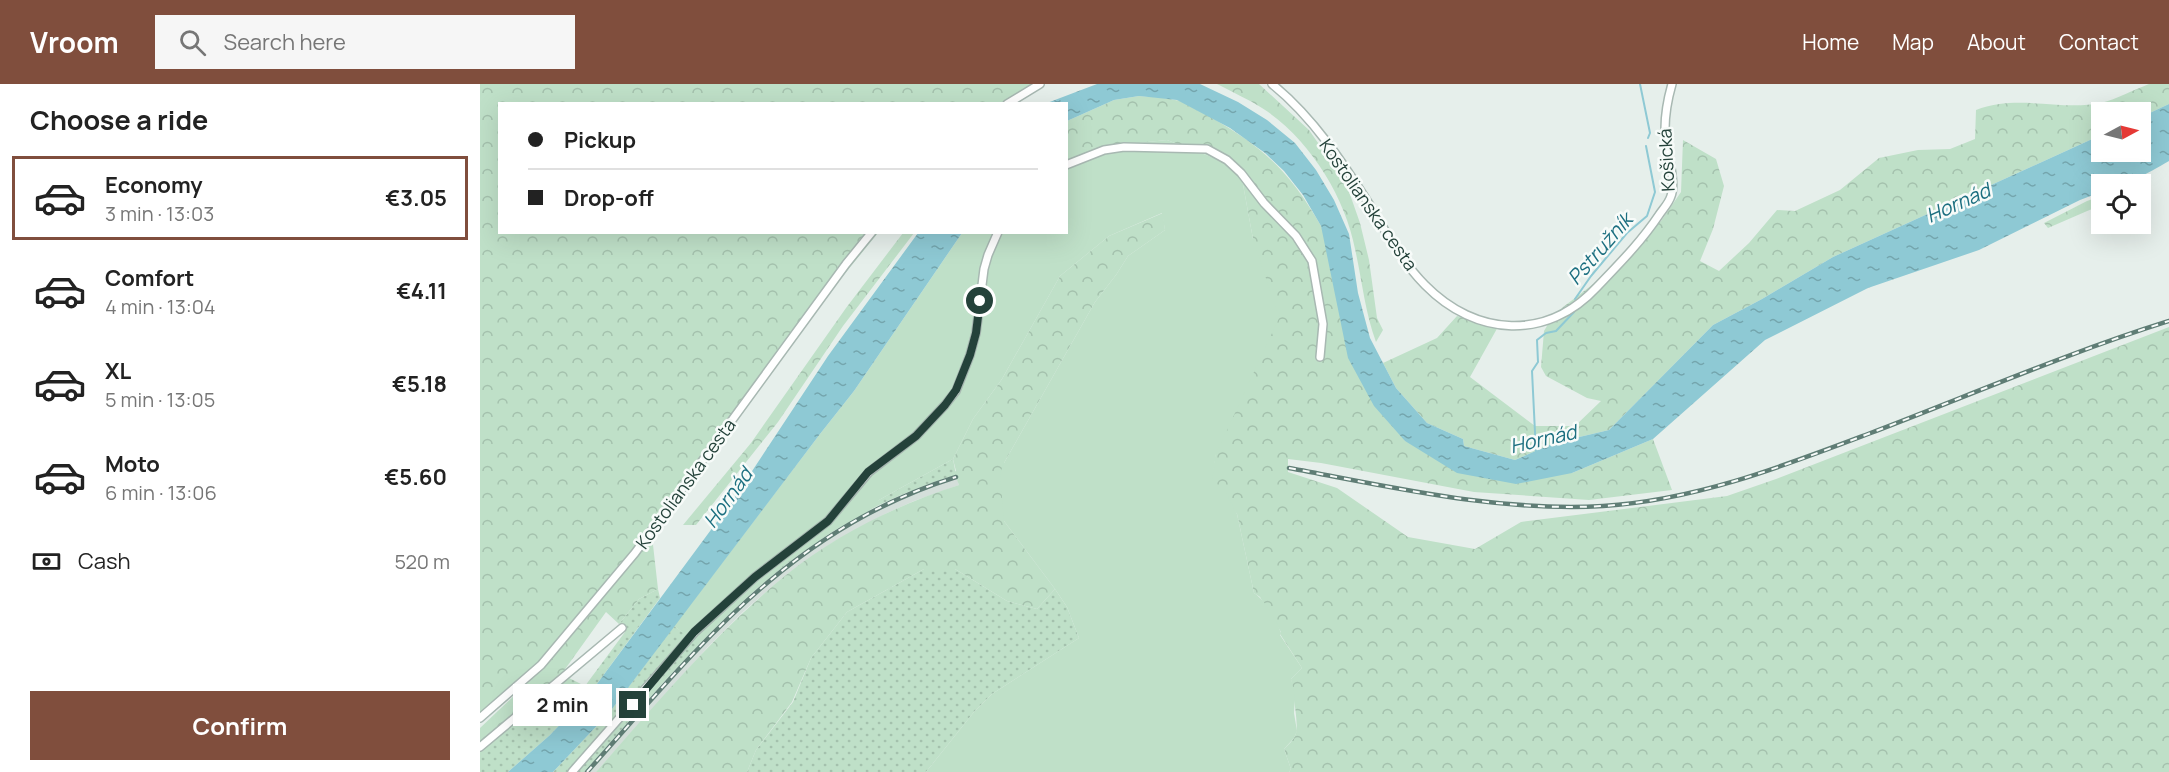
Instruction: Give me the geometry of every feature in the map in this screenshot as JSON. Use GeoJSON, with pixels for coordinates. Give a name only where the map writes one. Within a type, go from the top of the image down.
{"type":"FeatureCollection","features":[{"type":"Feature","properties":{"kind":"street"},"geometry":{"type":"LineString","coordinates":[[1010,102],[1040,84]]}},
{"type":"Feature","properties":{"kind":"street","name":"Kostolianska cesta"},"geometry":{"type":"LineString","coordinates":[[1272,84],[1294,104],[1335,153],[1394,246],[1410,267],[1426,286],[1453,306],[1469,317],[1499,326],[1521,326],[1547,322],[1575,308]]}},
{"type":"Feature","properties":{"kind":"street","name":"Košická"},"geometry":{"type":"LineString","coordinates":[[1575,308],[1643,239],[1672,195],[1665,129],[1672,84]]}},
{"type":"Feature","properties":{"kind":"street"},"geometry":{"type":"LineString","coordinates":[[1068,164],[1104,150],[1124,147],[1207,149],[1227,160],[1296,236],[1312,261],[1323,324],[1320,357]]}},
{"type":"Feature","properties":{"kind":"street","name":"Kostolianska cesta"},"geometry":{"type":"LineString","coordinates":[[480,718],[541,665],[635,553],[826,291],[870,234]]}},
{"type":"Feature","properties":{"kind":"street"},"geometry":{"type":"LineString","coordinates":[[572,772],[694,632],[755,577],[828,521],[868,472],[916,436],[945,405],[959,383],[970,355],[976,333],[984,269],[997,234]]}},
{"type":"Feature","properties":{"kind":"street"},"geometry":{"type":"LineString","coordinates":[[480,747],[622,628]]}},
{"type":"Feature","properties":{"kind":"shaded area"},"geometry":{"type":"Polygon","coordinates":[[[956,475],[959,485],[885,514],[832,543],[786,575],[744,611],[707,648],[596,772],[584,772],[698,644],[761,583],[803,551],[848,523],[919,488],[956,475]]]}},
{"type":"Feature","properties":{"kind":"green space"},"geometry":{"type":"Polygon","coordinates":[[[480,84],[1040,84],[1010,102],[498,102],[498,234],[877,234],[781,352],[664,515],[541,665],[480,718],[480,84]]]}},
{"type":"Feature","properties":{"kind":"green space"},"geometry":{"type":"Polygon","coordinates":[[[1217,84],[1259,84],[1309,130],[1346,183],[1360,223],[1369,260],[1377,318],[1383,330],[1376,342],[1366,308],[1350,229],[1343,209],[1322,170],[1309,151],[1279,120],[1257,105],[1217,84]]]}},
{"type":"Feature","properties":{"kind":"green space"},"geometry":{"type":"Polygon","coordinates":[[[2149,84],[2169,84],[2169,104],[2151,112],[2151,102],[2104,102],[2149,84]]]}},
{"type":"Feature","properties":{"kind":"green space"},"geometry":{"type":"Polygon","coordinates":[[[1139,96],[1166,98],[1185,103],[1247,140],[1275,164],[1299,191],[1321,226],[1405,441],[1572,473],[1653,439],[1672,490],[1589,500],[1474,492],[1321,463],[1288,459],[1288,472],[1337,488],[1408,537],[1475,549],[1521,522],[1727,496],[2169,327],[2169,772],[1289,772],[1291,769],[1284,749],[1294,738],[1297,728],[1291,679],[1302,668],[1260,597],[1254,593],[1237,514],[1211,481],[1253,239],[1240,168],[1167,140],[1082,149],[1068,155],[1068,121],[1114,100],[1139,96]]]}},
{"type":"Feature","properties":{"kind":"green space"},"geometry":{"type":"Polygon","coordinates":[[[2007,103],[2091,104],[2091,140],[1833,257],[1713,325],[1609,430],[1554,443],[1515,460],[1464,446],[1463,439],[1427,423],[1396,388],[1383,363],[1437,338],[1457,316],[1499,325],[1470,377],[1535,426],[1575,426],[1601,401],[1587,398],[1546,376],[1541,367],[1544,331],[1554,314],[1622,262],[1661,221],[1681,192],[1683,140],[1716,159],[1724,186],[1713,229],[1700,261],[1719,271],[1749,243],[1777,210],[1795,211],[1840,190],[1879,158],[1918,150],[1950,149],[1975,139],[1976,110],[2007,103]]]}},
{"type":"Feature","properties":{"kind":"green space"},"geometry":{"type":"Polygon","coordinates":[[[1167,140],[1240,168],[1253,239],[1279,318],[1216,454],[1212,481],[1224,489],[1237,514],[1254,593],[1270,611],[1280,635],[1302,668],[1291,679],[1295,695],[1294,713],[1297,731],[1284,749],[1291,769],[1289,772],[926,772],[974,712],[992,694],[1079,638],[1067,607],[1004,521],[1000,473],[1095,302],[1128,256],[1165,230],[1162,213],[1109,236],[1060,276],[1002,379],[973,419],[953,459],[879,500],[869,511],[833,531],[788,562],[761,583],[698,644],[674,626],[854,391],[961,234],[1068,234],[1068,150],[1167,140]]]}},
{"type":"Feature","properties":{"kind":"green space"},"geometry":{"type":"Polygon","coordinates":[[[2091,200],[2091,209],[2048,228],[2044,223],[2091,200]]]}},
{"type":"Feature","properties":{"kind":"green space"},"geometry":{"type":"Polygon","coordinates":[[[1163,213],[1165,230],[1128,256],[1095,302],[1004,463],[1004,521],[1055,589],[1037,609],[1007,601],[955,569],[924,569],[847,612],[811,658],[792,702],[756,750],[747,772],[596,772],[711,645],[786,575],[826,546],[868,522],[890,511],[959,485],[954,472],[956,471],[953,459],[973,419],[1002,379],[1060,276],[1109,236],[1163,213]]]}},
{"type":"Feature","properties":{"kind":"green space"},"geometry":{"type":"Polygon","coordinates":[[[902,234],[913,234],[843,326],[778,422],[696,525],[683,525],[751,443],[846,308],[902,234]]]}},
{"type":"Feature","properties":{"kind":"green space"},"geometry":{"type":"Polygon","coordinates":[[[953,459],[956,475],[897,497],[843,525],[794,558],[706,637],[584,772],[576,772],[705,625],[782,560],[879,500],[953,459]]]}},
{"type":"Feature","properties":{"kind":"green space"},"geometry":{"type":"Polygon","coordinates":[[[652,536],[658,589],[639,599],[619,624],[606,612],[563,672],[480,743],[480,728],[538,673],[652,536]]]}},
{"type":"Feature","properties":{"kind":"green space"},"geometry":{"type":"Polygon","coordinates":[[[924,569],[955,569],[1007,601],[1037,609],[1055,589],[1067,607],[1079,638],[992,694],[974,712],[926,772],[747,772],[756,750],[793,702],[811,658],[847,612],[924,569]]]}},
{"type":"Feature","properties":{"kind":"green space"},"geometry":{"type":"Polygon","coordinates":[[[658,589],[660,598],[591,692],[550,735],[508,772],[480,772],[480,751],[567,677],[585,686],[625,632],[619,624],[639,599],[658,589]]]}},
{"type":"Feature","properties":{"kind":"green space"},"geometry":{"type":"Polygon","coordinates":[[[674,626],[688,636],[569,772],[553,772],[609,713],[674,626]]]}},
{"type":"Feature","properties":{"kind":"water","name":"Hornád"},"geometry":{"type":"Polygon","coordinates":[[[1097,84],[1200,84],[1238,102],[1267,120],[1295,143],[1316,170],[1334,200],[1349,234],[1358,293],[1370,338],[1396,388],[1427,423],[1463,439],[1464,446],[1515,460],[1554,443],[1609,430],[1713,325],[1833,257],[2091,140],[2091,162],[2151,162],[2151,112],[2169,104],[2169,161],[2144,174],[2091,174],[2091,196],[1979,250],[1868,288],[1765,340],[1653,439],[1572,473],[1516,484],[1457,473],[1405,441],[1374,406],[1348,358],[1321,226],[1303,195],[1284,171],[1265,153],[1230,128],[1177,100],[1139,96],[1114,100],[1068,121],[1068,102],[1050,102],[1097,84]]]}},
{"type":"Feature","properties":{"kind":"water"},"geometry":{"type":"Polygon","coordinates":[[[917,234],[961,234],[854,391],[609,713],[553,772],[508,772],[550,735],[591,692],[733,500],[828,356],[917,234]]]}},
{"type":"Feature","properties":{"kind":"waterway","name":"Pstružník"},"geometry":{"type":"LineString","coordinates":[[1640,84],[1650,133],[1648,138]]}},
{"type":"Feature","properties":{"kind":"waterway","name":"Pstružník"},"geometry":{"type":"LineString","coordinates":[[1575,299],[1627,233],[1647,216],[1655,192],[1646,146]]}},
{"type":"Feature","properties":{"kind":"waterway","name":"Pstružník"},"geometry":{"type":"LineString","coordinates":[[1536,453],[1532,371],[1538,362],[1537,340],[1546,333],[1556,331],[1574,312]]}},
{"type":"Feature","properties":{"kind":"railway"},"geometry":{"type":"LineString","coordinates":[[1289,468],[1484,502],[1563,507],[1638,503],[1705,489],[1770,470],[2055,361],[2169,321]]}},
{"type":"Feature","properties":{"kind":"railway"},"geometry":{"type":"LineString","coordinates":[[587,772],[708,638],[795,560],[844,528],[897,500],[956,477]]}},
{"type":"Feature","properties":{"kind":"route"},"geometry":{"type":"LineString","coordinates":[[633,705],[694,632],[755,577],[828,521],[868,472],[916,436],[945,405],[963,376],[976,333],[980,301]]}}]}
